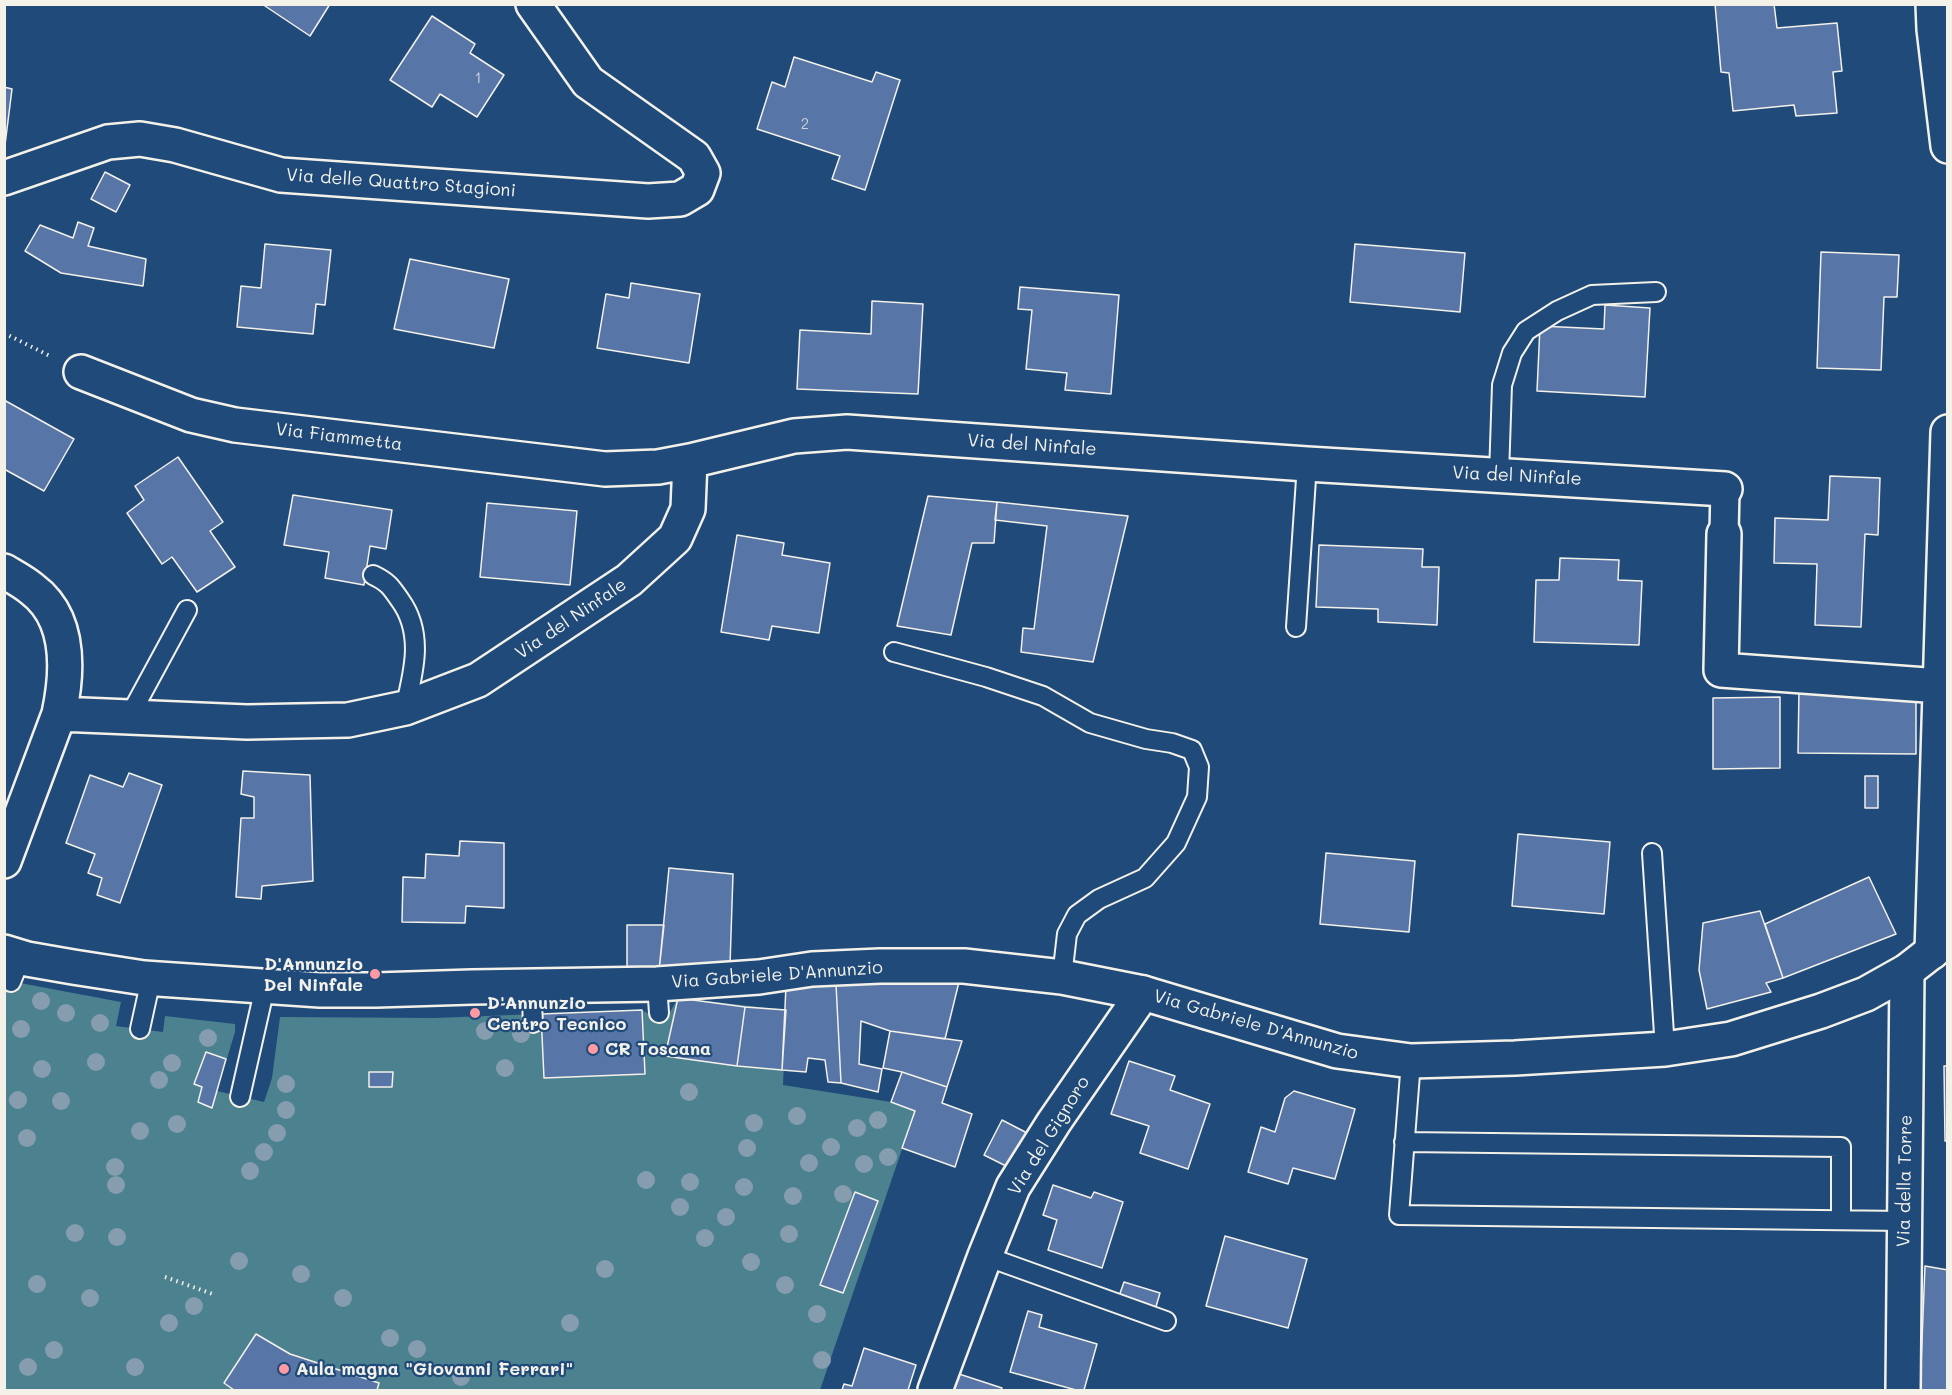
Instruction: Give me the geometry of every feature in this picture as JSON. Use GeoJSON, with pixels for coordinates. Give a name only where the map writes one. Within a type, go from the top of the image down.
{"type":"FeatureCollection","features":[{"type":"Feature","properties":{"kind":"street","name":"Via delle Quattro Stagioni"},"geometry":{"type":"LineString","coordinates":[[4,177],[108,142],[140,139],[175,145],[280,175],[648,201],[680,199],[697,189],[703,173],[694,157],[588,82],[533,4]]}},
{"type":"Feature","properties":{"kind":"street"},"geometry":{"type":"LineString","coordinates":[[1933,4],[1947,146]]}},
{"type":"Feature","properties":{"kind":"street","name":"Via Fiammetta"},"geometry":{"type":"LineString","coordinates":[[81,372],[192,415],[234,425],[605,470],[649,468],[690,461]]}},
{"type":"Feature","properties":{"kind":"street","name":"Via del Ninfale"},"geometry":{"type":"LineString","coordinates":[[59,714],[247,722],[305,722],[348,720],[405,708],[478,680],[629,580],[675,538],[688,508],[690,461],[794,436],[847,432],[1307,464],[1725,489],[1721,670],[1940,686]]}},
{"type":"Feature","properties":{"kind":"street","name":"Via della Torre"},"geometry":{"type":"LineString","coordinates":[[1903,1390],[1904,1221],[1929,954],[1947,432]]}},
{"type":"Feature","properties":{"kind":"street"},"geometry":{"type":"LineString","coordinates":[[4,571],[33,589],[46,602],[61,631],[65,660],[59,714],[4,861]]}},
{"type":"Feature","properties":{"kind":"street","name":"Via Gabriele D'Annunzio"},"geometry":{"type":"LineString","coordinates":[[12,964],[73,967],[151,979],[265,987],[376,990],[531,986],[658,999],[748,978],[812,969],[964,966],[1062,977],[1143,993],[1337,1051],[1411,1061],[1526,1058],[1665,1050],[1731,1039],[1821,1011],[1866,994],[1929,954]]}},
{"type":"Feature","properties":{"kind":"street","name":"Via del Gignoro"},"geometry":{"type":"LineString","coordinates":[[935,1390],[1013,1187],[1054,1122],[1143,993]]}},
{"type":"Feature","properties":{"kind":"lane"},"geometry":{"type":"LineString","coordinates":[[1499,475],[1502,385],[1512,353],[1526,332],[1557,310],[1592,295],[1656,292]]}},
{"type":"Feature","properties":{"kind":"lane"},"geometry":{"type":"LineString","coordinates":[[1296,627],[1307,464]]}},
{"type":"Feature","properties":{"kind":"lane"},"geometry":{"type":"LineString","coordinates":[[373,576],[387,582],[405,607],[414,627],[414,668],[405,708]]}},
{"type":"Feature","properties":{"kind":"lane"},"geometry":{"type":"LineString","coordinates":[[129,717],[187,610]]}},
{"type":"Feature","properties":{"kind":"lane"},"geometry":{"type":"LineString","coordinates":[[894,652],[986,677],[1043,696],[1090,723],[1192,750],[1199,767],[1197,797],[1176,843],[1145,878],[1099,899],[1077,915],[1067,934],[1062,977]]}},
{"type":"Feature","properties":{"kind":"lane"},"geometry":{"type":"LineString","coordinates":[[1652,853],[1665,1050]]}},
{"type":"Feature","properties":{"kind":"lane"},"geometry":{"type":"LineString","coordinates":[[140,1029],[151,979]]}},
{"type":"Feature","properties":{"kind":"lane"},"geometry":{"type":"LineString","coordinates":[[531,986],[533,1023]]}},
{"type":"Feature","properties":{"kind":"lane"},"geometry":{"type":"LineString","coordinates":[[240,1097],[265,987]]}},
{"type":"Feature","properties":{"kind":"lane"},"geometry":{"type":"LineString","coordinates":[[1411,1061],[1399,1215],[1904,1221]]}},
{"type":"Feature","properties":{"kind":"lane"},"geometry":{"type":"LineString","coordinates":[[1404,1142],[1841,1147],[1841,1220]]}},
{"type":"Feature","properties":{"kind":"lane"},"geometry":{"type":"LineString","coordinates":[[985,1256],[1166,1322]]}},
{"type":"Feature","properties":{"kind":"path"},"geometry":{"type":"LineString","coordinates":[[4,333],[81,372]]}},
{"type":"Feature","properties":{"kind":"path"},"geometry":{"type":"LineString","coordinates":[[165,1277],[213,1294]]}},
{"type":"Feature","properties":{"kind":"green space"},"geometry":{"type":"Polygon","coordinates":[[[4,980],[121,1002],[116,1026],[163,1032],[165,1016],[235,1024],[235,1032],[217,1091],[264,1102],[272,1078],[280,1017],[434,1018],[642,1010],[649,1014],[670,1012],[678,998],[786,1010],[783,1085],[891,1102],[915,1111],[820,1390],[5,1390],[4,980]]]}},
{"type":"Feature","properties":{"kind":"building"},"geometry":{"type":"Polygon","coordinates":[[[262,4],[330,4],[310,36],[262,4]]]}},
{"type":"Feature","properties":{"kind":"building"},"geometry":{"type":"Polygon","coordinates":[[[1715,4],[1774,4],[1777,28],[1837,23],[1842,71],[1833,72],[1837,113],[1796,116],[1794,105],[1733,111],[1729,73],[1721,72],[1715,4]]]}},
{"type":"Feature","properties":{"kind":"building"},"geometry":{"type":"Polygon","coordinates":[[[432,16],[475,44],[470,53],[504,75],[477,117],[440,94],[432,107],[390,80],[432,16]]]}},
{"type":"Feature","properties":{"kind":"building"},"geometry":{"type":"Polygon","coordinates":[[[794,57],[872,82],[876,72],[900,80],[865,190],[832,179],[840,156],[757,129],[772,82],[785,87],[794,57]]]}},
{"type":"Feature","properties":{"kind":"building"},"geometry":{"type":"Polygon","coordinates":[[[4,87],[12,89],[5,145],[4,145],[4,87]]]}},
{"type":"Feature","properties":{"kind":"building"},"geometry":{"type":"Polygon","coordinates":[[[105,172],[130,185],[116,212],[91,199],[105,172]]]}},
{"type":"Feature","properties":{"kind":"building"},"geometry":{"type":"Polygon","coordinates":[[[78,222],[94,228],[88,246],[146,259],[143,286],[61,273],[25,251],[40,225],[73,238],[78,222]]]}},
{"type":"Feature","properties":{"kind":"building"},"geometry":{"type":"Polygon","coordinates":[[[265,244],[331,250],[325,305],[316,304],[313,334],[237,327],[241,286],[261,288],[265,244]]]}},
{"type":"Feature","properties":{"kind":"building"},"geometry":{"type":"Polygon","coordinates":[[[1355,244],[1465,253],[1460,312],[1350,302],[1355,244]]]}},
{"type":"Feature","properties":{"kind":"building"},"geometry":{"type":"Polygon","coordinates":[[[1821,252],[1899,255],[1897,297],[1884,297],[1881,370],[1817,368],[1821,252]]]}},
{"type":"Feature","properties":{"kind":"building"},"geometry":{"type":"Polygon","coordinates":[[[410,259],[509,279],[494,348],[394,329],[410,259]]]}},
{"type":"Feature","properties":{"kind":"building"},"geometry":{"type":"Polygon","coordinates":[[[631,283],[700,294],[689,363],[597,348],[606,294],[629,298],[631,283]]]}},
{"type":"Feature","properties":{"kind":"building"},"geometry":{"type":"Polygon","coordinates":[[[1020,287],[1119,295],[1111,394],[1065,390],[1067,373],[1026,369],[1032,310],[1018,309],[1020,287]]]}},
{"type":"Feature","properties":{"kind":"building"},"geometry":{"type":"Polygon","coordinates":[[[872,301],[923,304],[918,394],[797,389],[800,330],[871,334],[872,301]]]}},
{"type":"Feature","properties":{"kind":"building"},"geometry":{"type":"Polygon","coordinates":[[[1605,305],[1650,308],[1645,397],[1537,391],[1540,326],[1604,329],[1605,305]]]}},
{"type":"Feature","properties":{"kind":"building"},"geometry":{"type":"Polygon","coordinates":[[[4,400],[74,439],[44,491],[4,469],[4,400]]]}},
{"type":"Feature","properties":{"kind":"building"},"geometry":{"type":"Polygon","coordinates":[[[178,457],[223,522],[210,531],[235,567],[197,592],[172,557],[162,564],[127,513],[144,500],[135,486],[178,457]]]}},
{"type":"Feature","properties":{"kind":"building"},"geometry":{"type":"Polygon","coordinates":[[[1830,476],[1880,478],[1878,535],[1865,534],[1861,627],[1815,625],[1817,564],[1774,563],[1775,518],[1828,520],[1830,476]]]}},
{"type":"Feature","properties":{"kind":"building"},"geometry":{"type":"Polygon","coordinates":[[[293,495],[392,510],[386,549],[370,546],[364,585],[325,578],[329,552],[284,545],[293,495]]]}},
{"type":"Feature","properties":{"kind":"building"},"geometry":{"type":"Polygon","coordinates":[[[928,496],[997,502],[994,543],[972,543],[951,635],[897,626],[928,496]]]}},
{"type":"Feature","properties":{"kind":"building"},"geometry":{"type":"Polygon","coordinates":[[[997,502],[1128,516],[1093,662],[1021,652],[1023,628],[1034,629],[1047,526],[995,520],[997,502]]]}},
{"type":"Feature","properties":{"kind":"building"},"geometry":{"type":"Polygon","coordinates":[[[487,503],[577,511],[570,585],[480,577],[487,503]]]}},
{"type":"Feature","properties":{"kind":"building"},"geometry":{"type":"Polygon","coordinates":[[[737,535],[784,543],[782,555],[830,563],[819,633],[772,626],[769,640],[721,632],[737,535]]]}},
{"type":"Feature","properties":{"kind":"building"},"geometry":{"type":"Polygon","coordinates":[[[1319,545],[1423,549],[1422,567],[1439,567],[1437,625],[1378,622],[1378,609],[1316,607],[1319,545]]]}},
{"type":"Feature","properties":{"kind":"building"},"geometry":{"type":"Polygon","coordinates":[[[1560,558],[1619,560],[1618,580],[1642,581],[1639,645],[1534,642],[1536,580],[1559,580],[1560,558]]]}},
{"type":"Feature","properties":{"kind":"building"},"geometry":{"type":"Polygon","coordinates":[[[1799,690],[1916,691],[1916,754],[1798,753],[1799,690]]]}},
{"type":"Feature","properties":{"kind":"building"},"geometry":{"type":"Polygon","coordinates":[[[1780,697],[1780,768],[1713,769],[1713,698],[1780,697]]]}},
{"type":"Feature","properties":{"kind":"building"},"geometry":{"type":"Polygon","coordinates":[[[243,771],[310,775],[313,881],[262,886],[261,899],[236,897],[241,818],[254,818],[254,797],[241,794],[243,771]]]}},
{"type":"Feature","properties":{"kind":"building"},"geometry":{"type":"Polygon","coordinates":[[[129,773],[162,785],[120,903],[97,895],[102,878],[88,873],[95,854],[66,843],[90,775],[123,787],[129,773]]]}},
{"type":"Feature","properties":{"kind":"building"},"geometry":{"type":"Polygon","coordinates":[[[1865,776],[1878,776],[1878,808],[1865,808],[1865,776]]]}},
{"type":"Feature","properties":{"kind":"building"},"geometry":{"type":"Polygon","coordinates":[[[1518,834],[1610,842],[1604,914],[1512,906],[1518,834]]]}},
{"type":"Feature","properties":{"kind":"building"},"geometry":{"type":"Polygon","coordinates":[[[460,841],[504,843],[504,908],[466,906],[465,923],[402,922],[403,877],[425,878],[426,854],[459,856],[460,841]]]}},
{"type":"Feature","properties":{"kind":"building"},"geometry":{"type":"Polygon","coordinates":[[[1326,853],[1415,861],[1409,932],[1320,924],[1326,853]]]}},
{"type":"Feature","properties":{"kind":"building"},"geometry":{"type":"Polygon","coordinates":[[[669,868],[733,874],[730,965],[659,971],[669,868]]]}},
{"type":"Feature","properties":{"kind":"building"},"geometry":{"type":"Polygon","coordinates":[[[1869,877],[1896,934],[1783,978],[1765,924],[1869,877]]]}},
{"type":"Feature","properties":{"kind":"building"},"geometry":{"type":"Polygon","coordinates":[[[1760,911],[1783,978],[1766,983],[1771,992],[1707,1009],[1699,970],[1703,923],[1760,911]]]}},
{"type":"Feature","properties":{"kind":"building"},"geometry":{"type":"Polygon","coordinates":[[[627,925],[664,925],[659,971],[627,971],[627,925]]]}},
{"type":"Feature","properties":{"kind":"building"},"geometry":{"type":"Polygon","coordinates":[[[959,982],[945,1039],[890,1031],[861,1021],[859,1064],[882,1069],[878,1092],[841,1083],[836,984],[959,982]]]}},
{"type":"Feature","properties":{"kind":"building"},"geometry":{"type":"Polygon","coordinates":[[[836,984],[841,1083],[828,1082],[825,1060],[808,1058],[806,1072],[782,1070],[786,986],[836,984]]]}},
{"type":"Feature","properties":{"kind":"building"},"geometry":{"type":"Polygon","coordinates":[[[678,998],[745,1007],[737,1066],[665,1056],[678,998]]]}},
{"type":"Feature","properties":{"kind":"building"},"geometry":{"type":"Polygon","coordinates":[[[745,1007],[786,1010],[782,1070],[737,1066],[745,1007]]]}},
{"type":"Feature","properties":{"kind":"building","name":"CR Toscana"},"geometry":{"type":"Polygon","coordinates":[[[642,1010],[645,1074],[544,1078],[541,1014],[642,1010]]]}},
{"type":"Feature","properties":{"kind":"building"},"geometry":{"type":"Polygon","coordinates":[[[890,1031],[962,1041],[947,1087],[883,1068],[890,1031]]]}},
{"type":"Feature","properties":{"kind":"building"},"geometry":{"type":"Polygon","coordinates":[[[206,1052],[226,1059],[212,1108],[198,1102],[202,1087],[194,1084],[206,1052]]]}},
{"type":"Feature","properties":{"kind":"building"},"geometry":{"type":"Polygon","coordinates":[[[1129,1061],[1175,1076],[1170,1090],[1210,1104],[1188,1169],[1140,1153],[1149,1126],[1111,1114],[1129,1061]]]}},
{"type":"Feature","properties":{"kind":"building"},"geometry":{"type":"Polygon","coordinates":[[[1944,1066],[1948,1066],[1948,1141],[1945,1141],[1944,1066]]]}},
{"type":"Feature","properties":{"kind":"building"},"geometry":{"type":"Polygon","coordinates":[[[369,1072],[393,1072],[392,1087],[369,1087],[369,1072]]]}},
{"type":"Feature","properties":{"kind":"building"},"geometry":{"type":"Polygon","coordinates":[[[902,1072],[947,1087],[942,1103],[972,1114],[955,1167],[902,1148],[915,1111],[891,1102],[902,1072]]]}},
{"type":"Feature","properties":{"kind":"building"},"geometry":{"type":"Polygon","coordinates":[[[1294,1091],[1355,1109],[1335,1179],[1293,1168],[1288,1184],[1248,1172],[1261,1127],[1275,1132],[1285,1098],[1294,1091]]]}},
{"type":"Feature","properties":{"kind":"building"},"geometry":{"type":"Polygon","coordinates":[[[1002,1120],[1031,1135],[1012,1169],[984,1155],[1002,1120]]]}},
{"type":"Feature","properties":{"kind":"building"},"geometry":{"type":"Polygon","coordinates":[[[1053,1185],[1091,1198],[1094,1192],[1123,1202],[1102,1268],[1048,1250],[1057,1220],[1043,1215],[1053,1185]]]}},
{"type":"Feature","properties":{"kind":"building"},"geometry":{"type":"Polygon","coordinates":[[[855,1192],[878,1201],[843,1293],[820,1285],[855,1192]]]}},
{"type":"Feature","properties":{"kind":"building"},"geometry":{"type":"Polygon","coordinates":[[[1225,1236],[1307,1259],[1288,1328],[1206,1306],[1225,1236]]]}},
{"type":"Feature","properties":{"kind":"building"},"geometry":{"type":"Polygon","coordinates":[[[1925,1266],[1948,1270],[1948,1390],[1920,1390],[1925,1266]]]}},
{"type":"Feature","properties":{"kind":"building"},"geometry":{"type":"Polygon","coordinates":[[[1124,1282],[1160,1293],[1155,1310],[1118,1299],[1124,1282]]]}},
{"type":"Feature","properties":{"kind":"building"},"geometry":{"type":"Polygon","coordinates":[[[1028,1311],[1042,1315],[1039,1327],[1097,1344],[1084,1390],[1076,1390],[1010,1372],[1028,1311]]]}},
{"type":"Feature","properties":{"kind":"building","name":"Aula magna \"Giovanni Ferrari\""},"geometry":{"type":"Polygon","coordinates":[[[256,1334],[290,1354],[379,1383],[377,1390],[234,1390],[224,1383],[256,1334]]]}},
{"type":"Feature","properties":{"kind":"building"},"geometry":{"type":"Polygon","coordinates":[[[864,1348],[916,1365],[908,1390],[842,1390],[844,1384],[852,1386],[864,1348]]]}},
{"type":"Feature","properties":{"kind":"building"},"geometry":{"type":"Polygon","coordinates":[[[953,1372],[1002,1388],[1001,1390],[947,1390],[953,1372]]]}},
{"type":"Feature","properties":{"kind":"place","name":"D'Annunzio Del Ninfale"},"geometry":{"type":"Point","coordinates":[375,974]}},
{"type":"Feature","properties":{"kind":"place","name":"D'Annunzio Centro Tecnico"},"geometry":{"type":"Point","coordinates":[475,1013]}},
{"type":"Feature","properties":{"kind":"place","name":"CR Toscana"},"geometry":{"type":"Point","coordinates":[593,1049]}},
{"type":"Feature","properties":{"kind":"place","name":"Aula magna \"Giovanni Ferrari\""},"geometry":{"type":"Point","coordinates":[284,1369]}}]}
